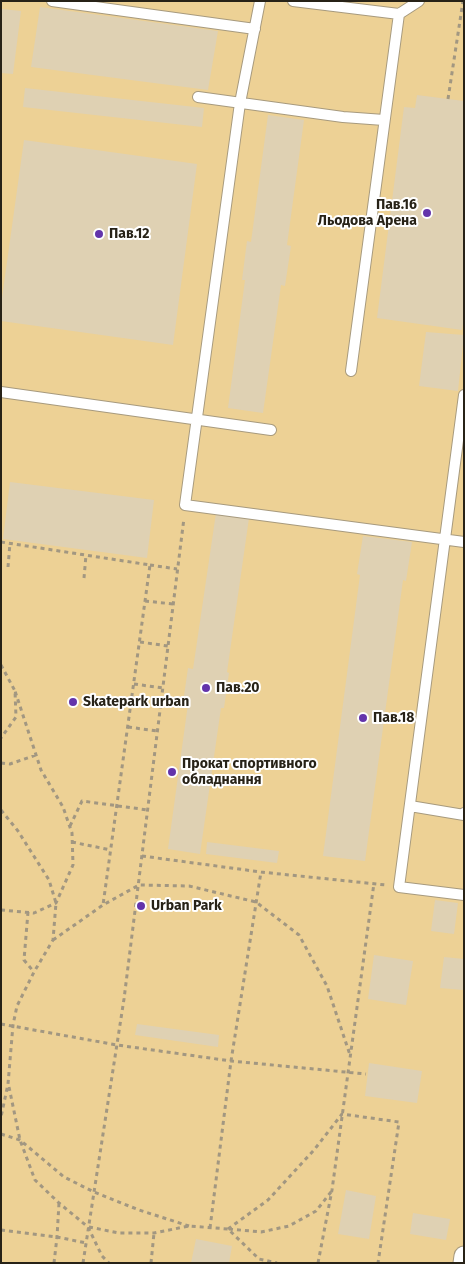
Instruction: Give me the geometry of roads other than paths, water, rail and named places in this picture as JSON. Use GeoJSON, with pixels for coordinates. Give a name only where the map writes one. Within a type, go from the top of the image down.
{"type":"FeatureCollection","features":[{"type":"Feature","properties":{"kind":"street"},"geometry":{"type":"LineString","coordinates":[[462,1263],[464,1256]]}},
{"type":"Feature","properties":{"kind":"lane"},"geometry":{"type":"LineString","coordinates":[[52,1],[255,28]]}},
{"type":"Feature","properties":{"kind":"lane"},"geometry":{"type":"LineString","coordinates":[[260,1],[240,103],[185,505],[464,542]]}},
{"type":"Feature","properties":{"kind":"lane"},"geometry":{"type":"LineString","coordinates":[[293,1],[399,14],[419,1]]}},
{"type":"Feature","properties":{"kind":"lane"},"geometry":{"type":"LineString","coordinates":[[351,371],[399,14]]}},
{"type":"Feature","properties":{"kind":"lane"},"geometry":{"type":"LineString","coordinates":[[198,97],[343,117],[384,120]]}},
{"type":"Feature","properties":{"kind":"lane"},"geometry":{"type":"LineString","coordinates":[[1,392],[271,430]]}},
{"type":"Feature","properties":{"kind":"lane"},"geometry":{"type":"LineString","coordinates":[[464,395],[399,887],[464,895]]}},
{"type":"Feature","properties":{"kind":"lane"},"geometry":{"type":"LineString","coordinates":[[410,806],[464,815],[464,813]]}},
{"type":"Feature","properties":{"kind":"place","name":"Пав.16 Льодова Арена"},"geometry":{"type":"Point","coordinates":[427,213]}},
{"type":"Feature","properties":{"kind":"place","name":"Пав.12"},"geometry":{"type":"Point","coordinates":[99,234]}},
{"type":"Feature","properties":{"kind":"place","name":"Пав.20"},"geometry":{"type":"Point","coordinates":[206,688]}},
{"type":"Feature","properties":{"kind":"place","name":"Skatepark urban"},"geometry":{"type":"Point","coordinates":[73,702]}},
{"type":"Feature","properties":{"kind":"place","name":"Пав.18"},"geometry":{"type":"Point","coordinates":[363,718]}},
{"type":"Feature","properties":{"kind":"place","name":"Прокат спортивного обладнання"},"geometry":{"type":"Point","coordinates":[172,772]}},
{"type":"Feature","properties":{"kind":"place","name":"Urban Park"},"geometry":{"type":"Point","coordinates":[141,906]}}]}
